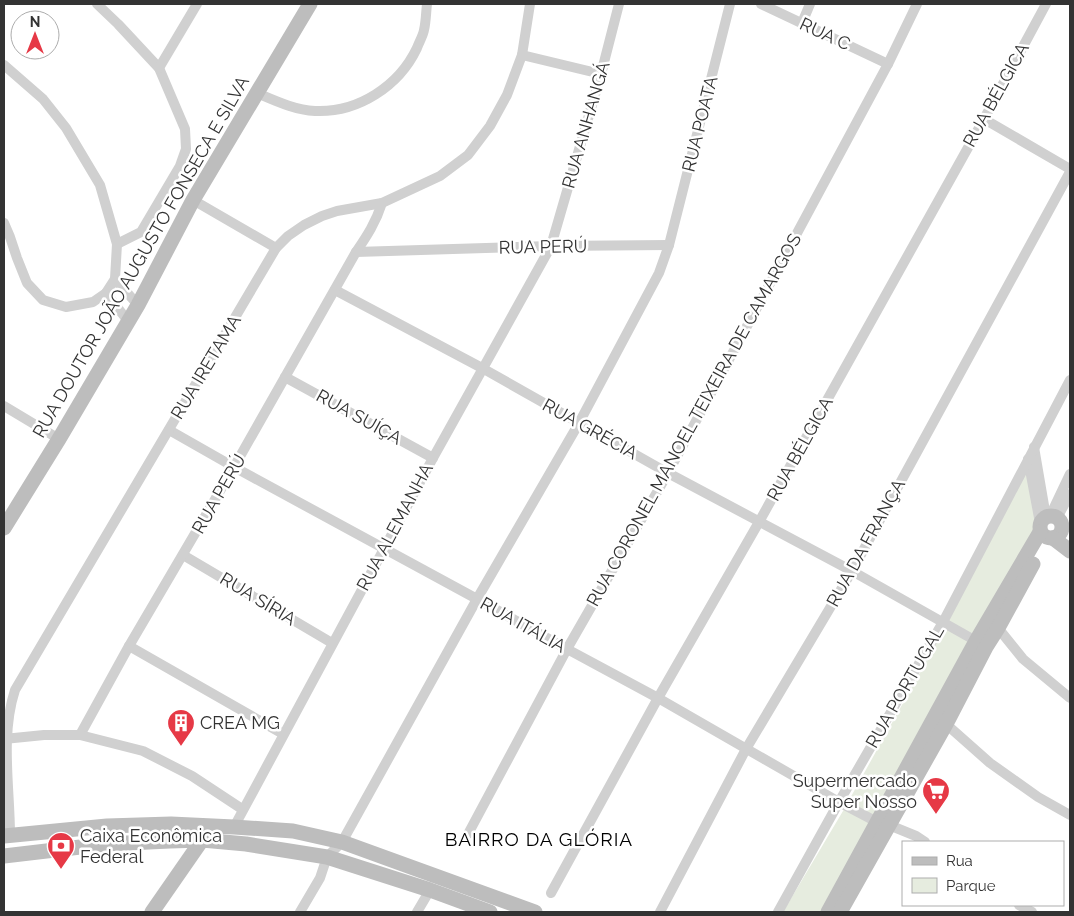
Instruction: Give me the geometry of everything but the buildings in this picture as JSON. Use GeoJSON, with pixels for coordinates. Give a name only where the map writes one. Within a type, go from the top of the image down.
{"type":"FeatureCollection","features":[{"type":"Feature","properties":{"kind":"street"},"geometry":{"type":"LineString","coordinates":[[96,4],[131,37],[159,68],[185,129],[186,149],[180,166],[141,232],[117,244]]}},
{"type":"Feature","properties":{"kind":"street"},"geometry":{"type":"LineString","coordinates":[[159,68],[197,4]]}},
{"type":"Feature","properties":{"kind":"street","name":"RUA DOUTOR JOÃO AUGUSTO FONSECA E SILVA"},"geometry":{"type":"LineString","coordinates":[[4,528],[138,305],[193,200],[310,4]]}},
{"type":"Feature","properties":{"kind":"street"},"geometry":{"type":"LineString","coordinates":[[257,93],[285,105],[316,111],[344,108],[371,98],[383,90],[412,58],[424,32],[427,4]]}},
{"type":"Feature","properties":{"kind":"street","name":"RUA IRETAMA"},"geometry":{"type":"LineString","coordinates":[[7,835],[5,739],[10,704],[15,690],[276,248],[288,236],[322,216],[337,211],[382,203],[440,176],[468,154],[490,126],[507,95],[522,55],[530,4]]}},
{"type":"Feature","properties":{"kind":"street","name":"RUA ANHANGÁ"},"geometry":{"type":"LineString","coordinates":[[551,246],[601,74],[619,4]]}},
{"type":"Feature","properties":{"kind":"street","name":"RUA POATA"},"geometry":{"type":"LineString","coordinates":[[327,857],[342,842],[477,599],[579,422],[659,273],[669,245],[730,4]]}},
{"type":"Feature","properties":{"kind":"street","name":"RUA C"},"geometry":{"type":"LineString","coordinates":[[761,4],[888,64]]}},
{"type":"Feature","properties":{"kind":"street"},"geometry":{"type":"LineString","coordinates":[[802,23],[810,4]]}},
{"type":"Feature","properties":{"kind":"street","name":"RUA CORONEL MANOEL TEIXEIRA DE CAMARGOS"},"geometry":{"type":"LineString","coordinates":[[468,834],[567,649],[668,473],[888,64],[917,4]]}},
{"type":"Feature","properties":{"kind":"street","name":"RUA BÉLGICA"},"geometry":{"type":"LineString","coordinates":[[551,893],[1046,4]]}},
{"type":"Feature","properties":{"kind":"street"},"geometry":{"type":"LineString","coordinates":[[522,55],[601,74]]}},
{"type":"Feature","properties":{"kind":"street"},"geometry":{"type":"LineString","coordinates":[[4,65],[43,99],[66,128],[100,185],[117,244],[115,279],[106,293],[93,302],[66,306],[43,300],[27,283],[4,223]]}},
{"type":"Feature","properties":{"kind":"street"},"geometry":{"type":"LineString","coordinates":[[984,118],[1070,171]]}},
{"type":"Feature","properties":{"kind":"street","name":"RUA DA FRANÇA"},"geometry":{"type":"LineString","coordinates":[[660,912],[746,749],[852,571],[1070,171]]}},
{"type":"Feature","properties":{"kind":"street"},"geometry":{"type":"LineString","coordinates":[[193,200],[276,248]]}},
{"type":"Feature","properties":{"kind":"street","name":"RUA PERÚ"},"geometry":{"type":"LineString","coordinates":[[80,735],[129,646],[234,467],[356,252],[373,227],[382,203]]}},
{"type":"Feature","properties":{"kind":"street"},"geometry":{"type":"LineString","coordinates":[[368,206],[373,227]]}},
{"type":"Feature","properties":{"kind":"street","name":"RUA PERÚ"},"geometry":{"type":"LineString","coordinates":[[356,252],[551,246],[669,245]]}},
{"type":"Feature","properties":{"kind":"street","name":"RUA ALEMANHA"},"geometry":{"type":"LineString","coordinates":[[234,827],[242,809],[482,368],[551,246]]}},
{"type":"Feature","properties":{"kind":"street"},"geometry":{"type":"LineString","coordinates":[[115,279],[138,305]]}},
{"type":"Feature","properties":{"kind":"street","name":"RUA GRÉCIA"},"geometry":{"type":"LineString","coordinates":[[335,290],[482,368],[668,473],[852,571],[976,641]]}},
{"type":"Feature","properties":{"kind":"street"},"geometry":{"type":"LineString","coordinates":[[106,293],[128,321]]}},
{"type":"Feature","properties":{"kind":"street","name":"RUA SUÍÇA"},"geometry":{"type":"LineString","coordinates":[[285,377],[433,458]]}},
{"type":"Feature","properties":{"kind":"street","name":"RUA PORTUGAL"},"geometry":{"type":"LineString","coordinates":[[778,912],[943,622],[1070,380]]}},
{"type":"Feature","properties":{"kind":"street"},"geometry":{"type":"LineString","coordinates":[[4,406],[59,439]]}},
{"type":"Feature","properties":{"kind":"street","name":"RUA ITÁLIA"},"geometry":{"type":"LineString","coordinates":[[169,430],[658,698],[839,802],[924,841]]}},
{"type":"Feature","properties":{"kind":"street"},"geometry":{"type":"LineString","coordinates":[[1034,447],[1049,526],[1070,543]]}},
{"type":"Feature","properties":{"kind":"street"},"geometry":{"type":"LineString","coordinates":[[1028,459],[1049,526],[1070,551]]}},
{"type":"Feature","properties":{"kind":"street"},"geometry":{"type":"LineString","coordinates":[[883,823],[946,724],[986,647],[998,628],[1049,526],[1070,474]]}},
{"type":"Feature","properties":{"kind":"street"},"geometry":{"type":"LineString","coordinates":[[840,911],[976,641],[1070,494]]}},
{"type":"Feature","properties":{"kind":"street","name":"RUA SÍRIA"},"geometry":{"type":"LineString","coordinates":[[183,555],[332,643]]}},
{"type":"Feature","properties":{"kind":"street"},"geometry":{"type":"LineString","coordinates":[[998,628],[1023,659],[1070,698]]}},
{"type":"Feature","properties":{"kind":"street"},"geometry":{"type":"LineString","coordinates":[[129,646],[283,734]]}},
{"type":"Feature","properties":{"kind":"street"},"geometry":{"type":"LineString","coordinates":[[946,724],[990,763],[1038,797],[1070,815]]}},
{"type":"Feature","properties":{"kind":"street"},"geometry":{"type":"LineString","coordinates":[[5,739],[80,735],[142,752],[192,776],[242,809]]}},
{"type":"Feature","properties":{"kind":"street"},"geometry":{"type":"LineString","coordinates":[[7,835],[107,826],[172,824],[293,832],[342,842],[536,912]]}},
{"type":"Feature","properties":{"kind":"street"},"geometry":{"type":"LineString","coordinates":[[4,856],[106,844],[202,840],[246,844],[327,857],[430,890],[490,912]]}},
{"type":"Feature","properties":{"kind":"street"},"geometry":{"type":"LineString","coordinates":[[152,912],[202,840]]}},
{"type":"Feature","properties":{"kind":"street"},"geometry":{"type":"LineString","coordinates":[[342,842],[342,852],[351,865]]}},
{"type":"Feature","properties":{"kind":"street"},"geometry":{"type":"LineString","coordinates":[[300,912],[320,878],[327,857]]}},
{"type":"Feature","properties":{"kind":"street"},"geometry":{"type":"LineString","coordinates":[[417,912],[430,890]]}},
{"type":"Feature","properties":{"kind":"street"},"geometry":{"type":"LineString","coordinates":[[1021,906],[1032,912]]}},
{"type":"Feature","properties":{"kind":"green space"},"geometry":{"type":"Polygon","coordinates":[[[1027,471],[1036,515],[1034,530],[824,912],[783,912],[843,811],[943,631],[1027,471]]]}},
{"type":"Feature","properties":{"kind":"place","name":"CREA MG"},"geometry":{"type":"Point","coordinates":[181,747]}},
{"type":"Feature","properties":{"kind":"place","name":"Supermercado Super Nosso"},"geometry":{"type":"Point","coordinates":[936,815]}},
{"type":"Feature","properties":{"kind":"place","name":"Caixa Econômica Federal"},"geometry":{"type":"Point","coordinates":[61,870]}},
{"type":"Feature","properties":{"kind":"district","name":"BAIRRO DA GLÓRIA"},"geometry":{"type":"Point","coordinates":[539,839]}}]}
